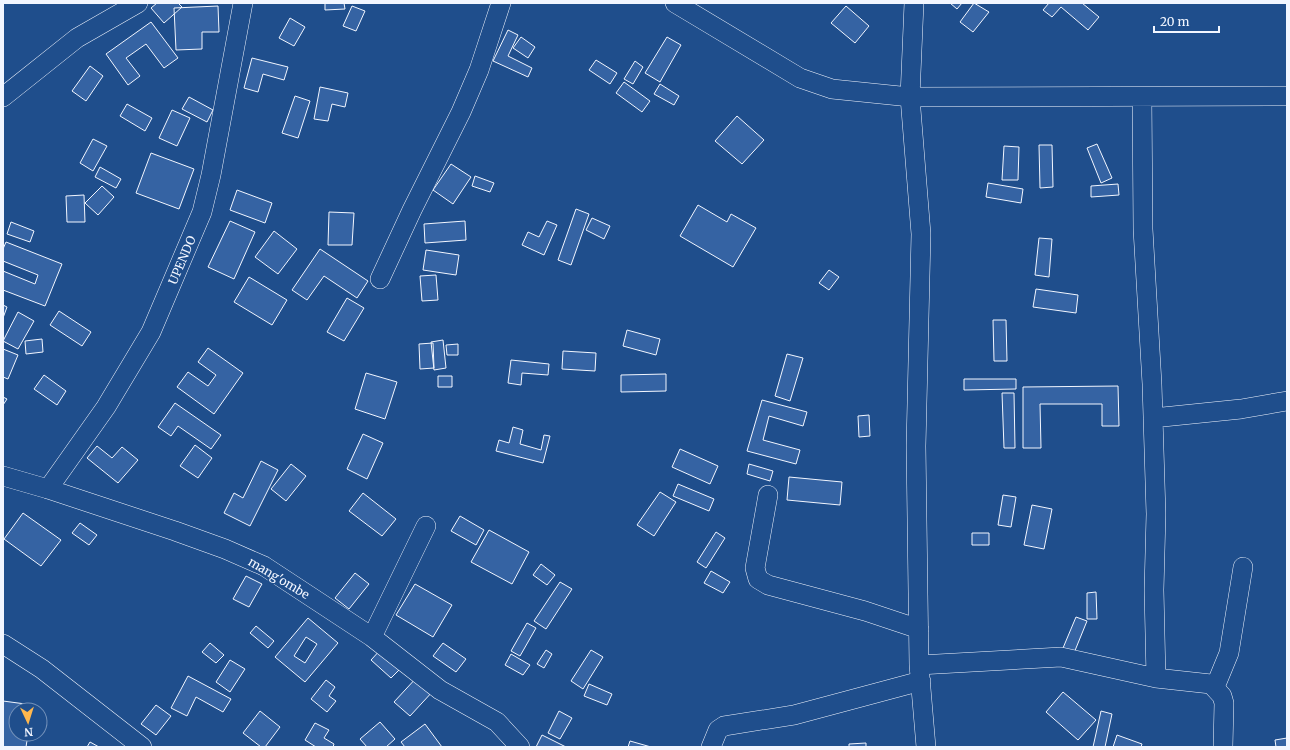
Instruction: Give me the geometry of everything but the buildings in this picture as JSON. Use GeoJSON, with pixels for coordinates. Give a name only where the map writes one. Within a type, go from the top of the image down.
{"type":"FeatureCollection","features":[{"type":"Feature","properties":{"kind":"street"},"geometry":{"type":"LineString","coordinates":[[3,96],[77,38],[138,3]]}},
{"type":"Feature","properties":{"kind":"street","name":"UPENDO"},"geometry":{"type":"LineString","coordinates":[[48,489],[106,407],[151,332],[202,212],[211,175],[243,3]]}},
{"type":"Feature","properties":{"kind":"street"},"geometry":{"type":"LineString","coordinates":[[380,279],[412,210],[461,112],[479,70],[501,3]]}},
{"type":"Feature","properties":{"kind":"street"},"geometry":{"type":"LineString","coordinates":[[675,3],[800,78],[832,89],[910,97],[1287,96]]}},
{"type":"Feature","properties":{"kind":"street"},"geometry":{"type":"LineString","coordinates":[[914,3],[910,97],[921,234],[916,446],[920,673],[926,747]]}},
{"type":"Feature","properties":{"kind":"street"},"geometry":{"type":"LineString","coordinates":[[1142,97],[1143,243],[1153,418],[1156,514],[1154,590],[1156,678]]}},
{"type":"Feature","properties":{"kind":"street"},"geometry":{"type":"LineString","coordinates":[[1153,418],[1241,410],[1287,401]]}},
{"type":"Feature","properties":{"kind":"street","name":"mang'ombe"},"geometry":{"type":"LineString","coordinates":[[3,476],[48,489],[225,549],[264,566],[372,637],[440,690],[497,722],[520,747]]}},
{"type":"Feature","properties":{"kind":"street"},"geometry":{"type":"LineString","coordinates":[[768,496],[754,568],[758,579],[768,585],[866,612],[919,629]]}},
{"type":"Feature","properties":{"kind":"street"},"geometry":{"type":"LineString","coordinates":[[372,637],[426,526]]}},
{"type":"Feature","properties":{"kind":"street"},"geometry":{"type":"LineString","coordinates":[[1215,688],[1229,653],[1243,567]]}},
{"type":"Feature","properties":{"kind":"street"},"geometry":{"type":"LineString","coordinates":[[3,644],[42,669],[142,747]]}},
{"type":"Feature","properties":{"kind":"street"},"geometry":{"type":"LineString","coordinates":[[711,747],[718,730],[724,726],[794,715],[920,673],[1061,657],[1156,678],[1211,684],[1222,696],[1224,703],[1223,747]]}}]}
